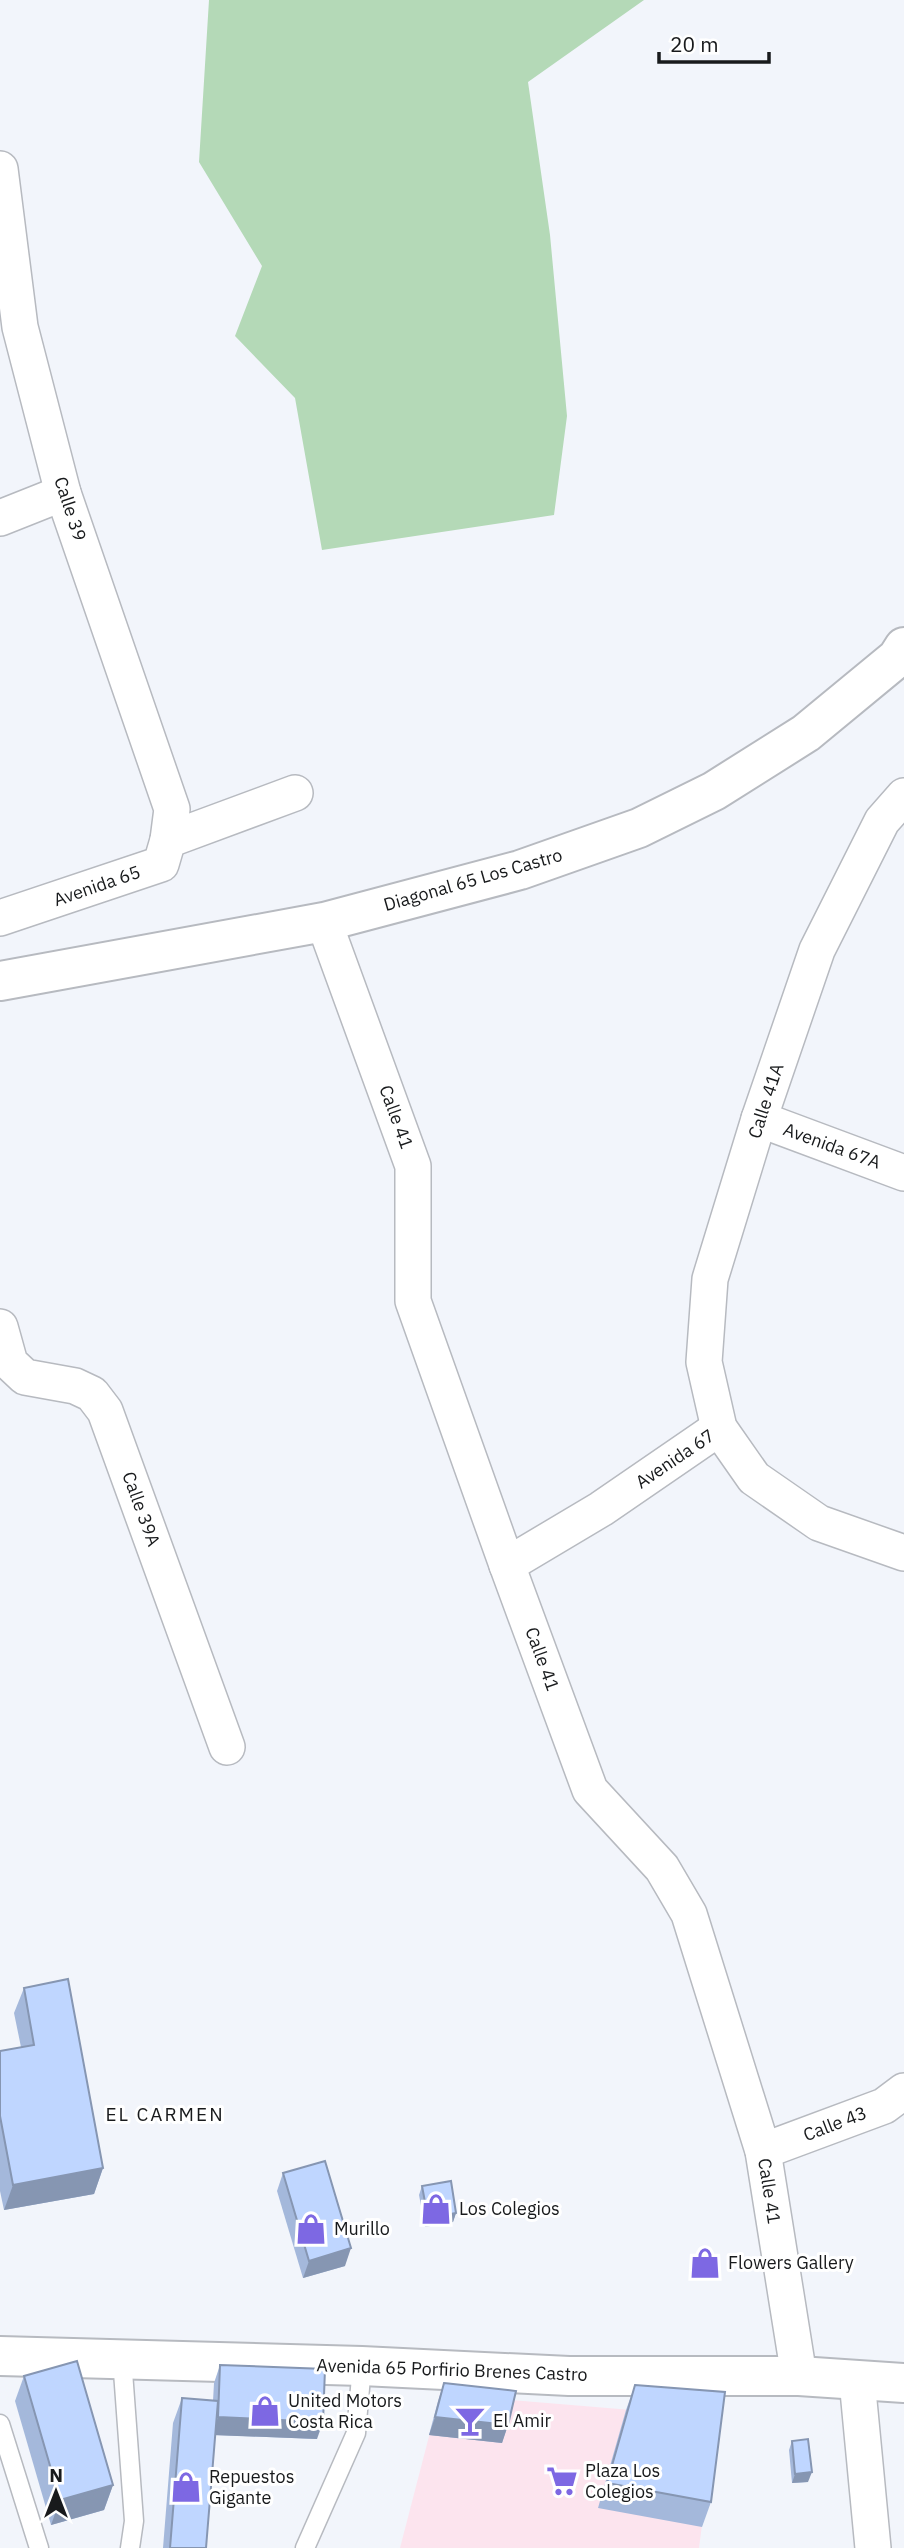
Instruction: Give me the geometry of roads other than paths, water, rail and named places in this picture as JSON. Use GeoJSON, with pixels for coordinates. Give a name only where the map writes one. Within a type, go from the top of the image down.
{"type":"FeatureCollection","features":[{"type":"Feature","properties":{"kind":"main road","name":"Diagonal 65 Los Castro"},"geometry":{"type":"LineString","coordinates":[[0,981],[324,922],[520,870],[639,828],[715,791],[806,733],[902,659]]}},
{"type":"Feature","properties":{"kind":"main road","name":"Avenida 65 Porfirio Brenes Castro"},"geometry":{"type":"LineString","coordinates":[[0,2356],[362,2366],[569,2376],[799,2376],[904,2383]]}},
{"type":"Feature","properties":{"kind":"street","name":"Calle 39"},"geometry":{"type":"LineString","coordinates":[[0,169],[20,327],[64,493],[172,809],[168,840]]}},
{"type":"Feature","properties":{"kind":"street"},"geometry":{"type":"LineString","coordinates":[[0,517],[64,493]]}},
{"type":"Feature","properties":{"kind":"street"},"geometry":{"type":"LineString","coordinates":[[168,840],[295,793]]}},
{"type":"Feature","properties":{"kind":"street","name":"Calle 41A"},"geometry":{"type":"LineString","coordinates":[[719,1428],[704,1362],[710,1279],[759,1119],[817,950],[882,821],[904,796]]}},
{"type":"Feature","properties":{"kind":"street","name":"Avenida 65"},"geometry":{"type":"LineString","coordinates":[[0,919],[162,864],[168,840]]}},
{"type":"Feature","properties":{"kind":"street","name":"Calle 41"},"geometry":{"type":"LineString","coordinates":[[324,922],[413,1166],[412,1301],[507,1565],[590,1790],[662,1868],[689,1914],[764,2151],[799,2376]]}},
{"type":"Feature","properties":{"kind":"street","name":"Avenida 67A"},"geometry":{"type":"LineString","coordinates":[[759,1119],[904,1173]]}},
{"type":"Feature","properties":{"kind":"street","name":"Calle 39A"},"geometry":{"type":"LineString","coordinates":[[0,1327],[10,1363],[25,1377],[75,1386],[93,1394],[105,1410],[227,1747]]}},
{"type":"Feature","properties":{"kind":"street","name":"Avenida 67"},"geometry":{"type":"LineString","coordinates":[[507,1565],[601,1509],[719,1428],[754,1478],[819,1523],[904,1553]]}},
{"type":"Feature","properties":{"kind":"street","name":"Calle 43"},"geometry":{"type":"LineString","coordinates":[[764,2151],[884,2106],[904,2091]]}},
{"type":"Feature","properties":{"kind":"street"},"geometry":{"type":"LineString","coordinates":[[857,2380],[873,2548]]}},
{"type":"Feature","properties":{"kind":"lane"},"geometry":{"type":"LineString","coordinates":[[121,2358],[134,2521],[130,2548]]}},
{"type":"Feature","properties":{"kind":"lane"},"geometry":{"type":"LineString","coordinates":[[305,2548],[356,2433],[362,2366]]}},
{"type":"Feature","properties":{"kind":"lane"},"geometry":{"type":"LineString","coordinates":[[0,2424],[39,2548]]}},
{"type":"Feature","properties":{"kind":"place","name":"Los Colegios"},"geometry":{"type":"Point","coordinates":[436,2209]}},
{"type":"Feature","properties":{"kind":"place","name":"Murillo"},"geometry":{"type":"Point","coordinates":[311,2229]}},
{"type":"Feature","properties":{"kind":"place","name":"Flowers Gallery"},"geometry":{"type":"Point","coordinates":[705,2263]}},
{"type":"Feature","properties":{"kind":"place","name":"United Motors Costa Rica"},"geometry":{"type":"Point","coordinates":[265,2411]}},
{"type":"Feature","properties":{"kind":"place","name":"El Amir"},"geometry":{"type":"Point","coordinates":[470,2421]}},
{"type":"Feature","properties":{"kind":"place","name":"Plaza Los Colegios"},"geometry":{"type":"Point","coordinates":[562,2481]}},
{"type":"Feature","properties":{"kind":"place","name":"Repuestos Gigante"},"geometry":{"type":"Point","coordinates":[186,2487]}},
{"type":"Feature","properties":{"kind":"district","name":"EL CARMEN"},"geometry":{"type":"Point","coordinates":[165,2114]}}]}
